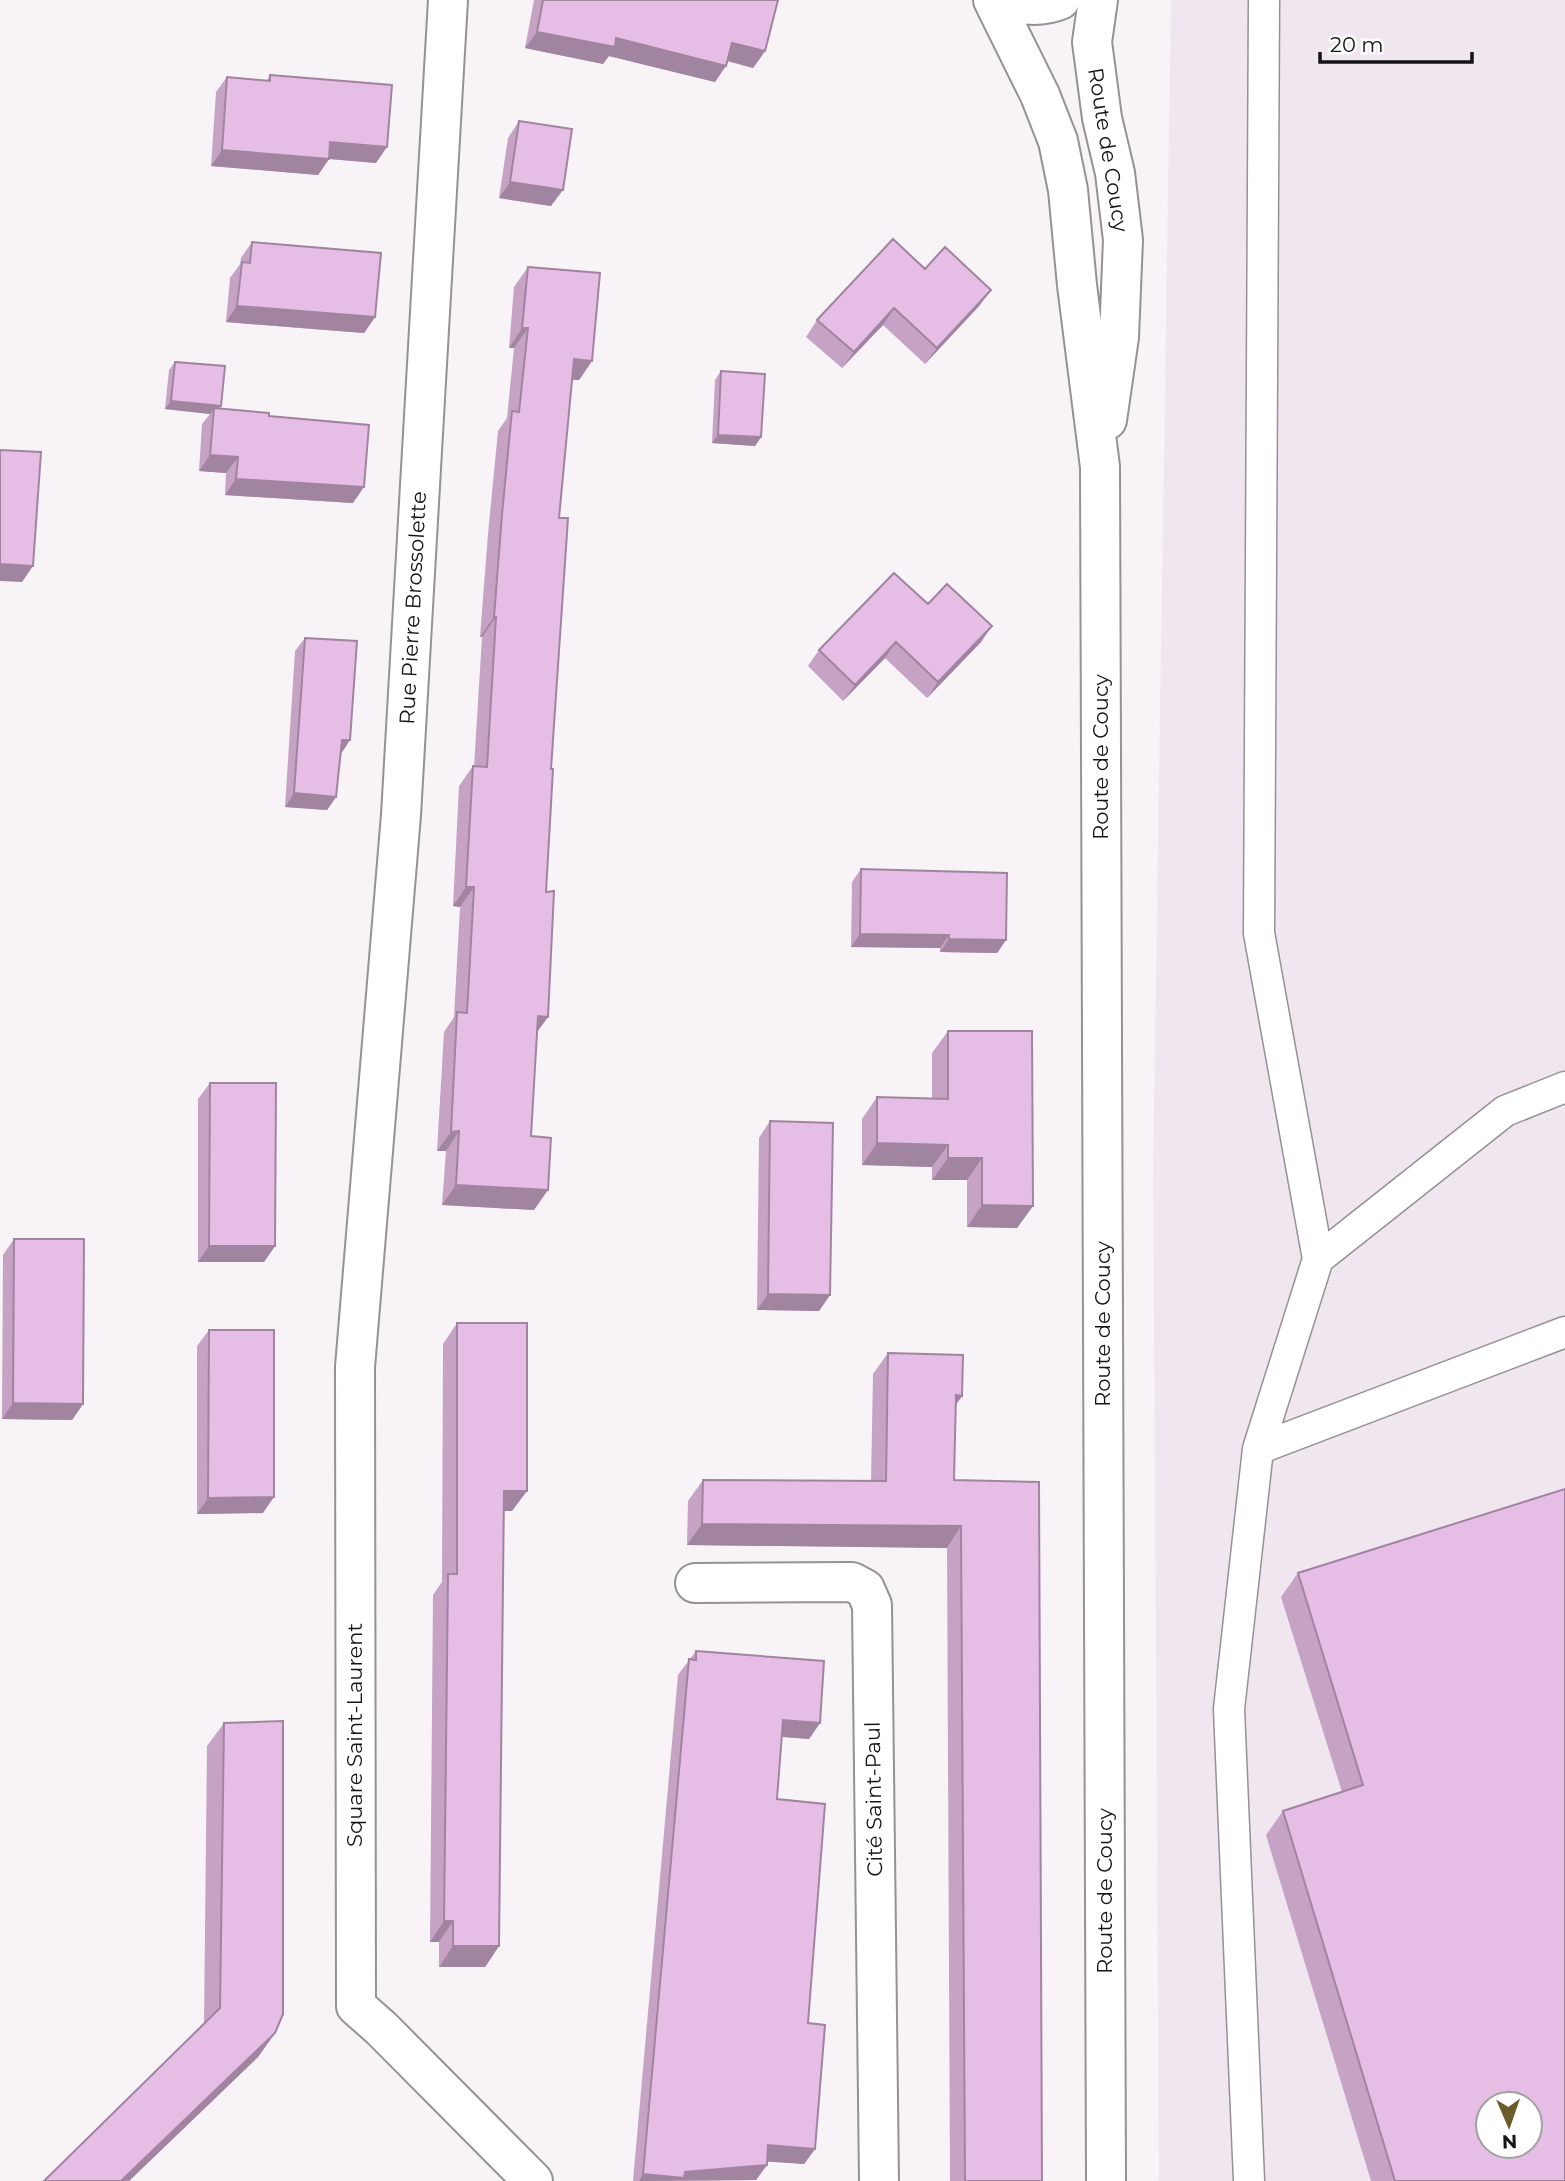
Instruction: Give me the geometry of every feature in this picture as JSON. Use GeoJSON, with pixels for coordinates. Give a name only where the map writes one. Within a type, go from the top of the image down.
{"type":"FeatureCollection","features":[{"type":"Feature","properties":{"kind":"street","name":"Rue Pierre Brossolette"},"geometry":{"type":"LineString","coordinates":[[367,1216],[401,816],[448,0]]}},
{"type":"Feature","properties":{"kind":"street","name":"Route de Coucy"},"geometry":{"type":"LineString","coordinates":[[993,0],[1040,95],[1058,141],[1068,190],[1100,467],[1106,2181]]}},
{"type":"Feature","properties":{"kind":"street"},"geometry":{"type":"LineString","coordinates":[[1002,0],[1021,6],[1052,4],[1060,0]]}},
{"type":"Feature","properties":{"kind":"street","name":"Route de Coucy"},"geometry":{"type":"LineString","coordinates":[[1098,0],[1092,42],[1102,118],[1115,173],[1123,240],[1119,337],[1100,467]]}},
{"type":"Feature","properties":{"kind":"street","name":"Square Saint-Laurent"},"geometry":{"type":"LineString","coordinates":[[367,1216],[355,1367],[356,2006],[533,2181]]}},
{"type":"Feature","properties":{"kind":"street","name":"Cité Saint-Paul"},"geometry":{"type":"LineString","coordinates":[[695,1583],[852,1582],[865,1589],[872,1605],[879,2181]]}},
{"type":"Feature","properties":{"kind":"lane"},"geometry":{"type":"LineString","coordinates":[[1249,2181],[1228,1709],[1258,1449],[1318,1259],[1259,933],[1264,0]]}},
{"type":"Feature","properties":{"kind":"lane"},"geometry":{"type":"LineString","coordinates":[[1318,1259],[1506,1111],[1565,1087]]}},
{"type":"Feature","properties":{"kind":"lane"},"geometry":{"type":"LineString","coordinates":[[1258,1449],[1565,1332]]}},
{"type":"Feature","properties":{"kind":"shaded area"},"geometry":{"type":"Polygon","coordinates":[[[1171,0],[1565,0],[1565,2181],[1159,2181],[1153,1167],[1171,0]]]}},
{"type":"Feature","properties":{"kind":"building"},"geometry":{"type":"Polygon","coordinates":[[[543,0],[778,0],[765,51],[732,43],[726,66],[616,38],[615,47],[537,32],[543,0]]]}},
{"type":"Feature","properties":{"kind":"building"},"geometry":{"type":"Polygon","coordinates":[[[270,75],[392,85],[387,147],[330,142],[329,159],[222,150],[227,77],[270,81],[270,75]]]}},
{"type":"Feature","properties":{"kind":"building"},"geometry":{"type":"Polygon","coordinates":[[[519,121],[572,129],[563,190],[510,182],[519,121]]]}},
{"type":"Feature","properties":{"kind":"building"},"geometry":{"type":"Polygon","coordinates":[[[893,239],[925,269],[945,247],[991,290],[937,348],[894,308],[854,352],[817,320],[893,239]]]}},
{"type":"Feature","properties":{"kind":"building"},"geometry":{"type":"Polygon","coordinates":[[[252,242],[381,253],[375,317],[237,306],[242,262],[250,263],[252,242]]]}},
{"type":"Feature","properties":{"kind":"building"},"geometry":{"type":"Polygon","coordinates":[[[528,267],[600,273],[592,361],[574,359],[559,518],[568,518],[551,769],[546,892],[554,891],[548,1017],[538,1016],[531,1136],[551,1138],[548,1190],[456,1185],[459,1131],[451,1132],[457,1012],[467,1013],[474,887],[466,887],[473,766],[487,767],[502,514],[512,411],[519,412],[528,328],[522,328],[528,267]]]}},
{"type":"Feature","properties":{"kind":"building"},"geometry":{"type":"Polygon","coordinates":[[[175,362],[225,366],[221,406],[171,401],[175,362]]]}},
{"type":"Feature","properties":{"kind":"building"},"geometry":{"type":"Polygon","coordinates":[[[721,371],[765,374],[761,437],[718,435],[721,371]]]}},
{"type":"Feature","properties":{"kind":"building"},"geometry":{"type":"Polygon","coordinates":[[[214,408],[369,425],[364,487],[236,479],[238,457],[210,455],[214,408]]]}},
{"type":"Feature","properties":{"kind":"building"},"geometry":{"type":"Polygon","coordinates":[[[0,450],[41,452],[33,566],[0,564],[0,450]]]}},
{"type":"Feature","properties":{"kind":"building"},"geometry":{"type":"Polygon","coordinates":[[[894,573],[928,604],[947,584],[992,626],[938,682],[896,642],[855,685],[819,650],[894,573]]]}},
{"type":"Feature","properties":{"kind":"building"},"geometry":{"type":"Polygon","coordinates":[[[305,638],[357,641],[350,740],[342,740],[336,797],[294,793],[305,638]]]}},
{"type":"Feature","properties":{"kind":"building"},"geometry":{"type":"Polygon","coordinates":[[[861,869],[1007,873],[1006,940],[949,939],[949,935],[860,934],[861,869]]]}},
{"type":"Feature","properties":{"kind":"building"},"geometry":{"type":"Polygon","coordinates":[[[948,1031],[1032,1031],[1033,1206],[982,1205],[982,1158],[948,1158],[948,1145],[877,1143],[877,1097],[948,1099],[948,1031]]]}},
{"type":"Feature","properties":{"kind":"building"},"geometry":{"type":"Polygon","coordinates":[[[210,1083],[276,1083],[275,1246],[209,1246],[210,1083]]]}},
{"type":"Feature","properties":{"kind":"building"},"geometry":{"type":"Polygon","coordinates":[[[770,1121],[833,1123],[830,1295],[768,1294],[770,1121]]]}},
{"type":"Feature","properties":{"kind":"building"},"geometry":{"type":"Polygon","coordinates":[[[14,1239],[84,1239],[83,1404],[13,1403],[14,1239]]]}},
{"type":"Feature","properties":{"kind":"building"},"geometry":{"type":"Polygon","coordinates":[[[457,1323],[527,1323],[527,1491],[504,1491],[499,1946],[453,1946],[453,1921],[444,1921],[448,1574],[457,1574],[457,1323]]]}},
{"type":"Feature","properties":{"kind":"building"},"geometry":{"type":"Polygon","coordinates":[[[209,1330],[274,1330],[274,1497],[208,1498],[209,1330]]]}},
{"type":"Feature","properties":{"kind":"building"},"geometry":{"type":"Polygon","coordinates":[[[888,1353],[963,1355],[962,1396],[956,1395],[954,1480],[1039,1482],[1042,2181],[965,2181],[961,1526],[702,1524],[703,1480],[886,1481],[888,1353]]]}},
{"type":"Feature","properties":{"kind":"building"},"geometry":{"type":"Polygon","coordinates":[[[1565,1489],[1565,2181],[1395,2181],[1283,1811],[1363,1785],[1298,1573],[1565,1489]]]}},
{"type":"Feature","properties":{"kind":"building"},"geometry":{"type":"Polygon","coordinates":[[[696,1651],[824,1661],[820,1723],[783,1720],[777,1799],[825,1804],[808,2023],[825,2025],[815,2149],[768,2145],[767,2165],[685,2172],[684,2178],[643,2174],[689,1659],[696,1660],[696,1651]]]}},
{"type":"Feature","properties":{"kind":"building"},"geometry":{"type":"Polygon","coordinates":[[[283,1721],[283,2014],[275,2033],[121,2181],[44,2181],[220,2008],[224,1723],[283,1721]]]}}]}
